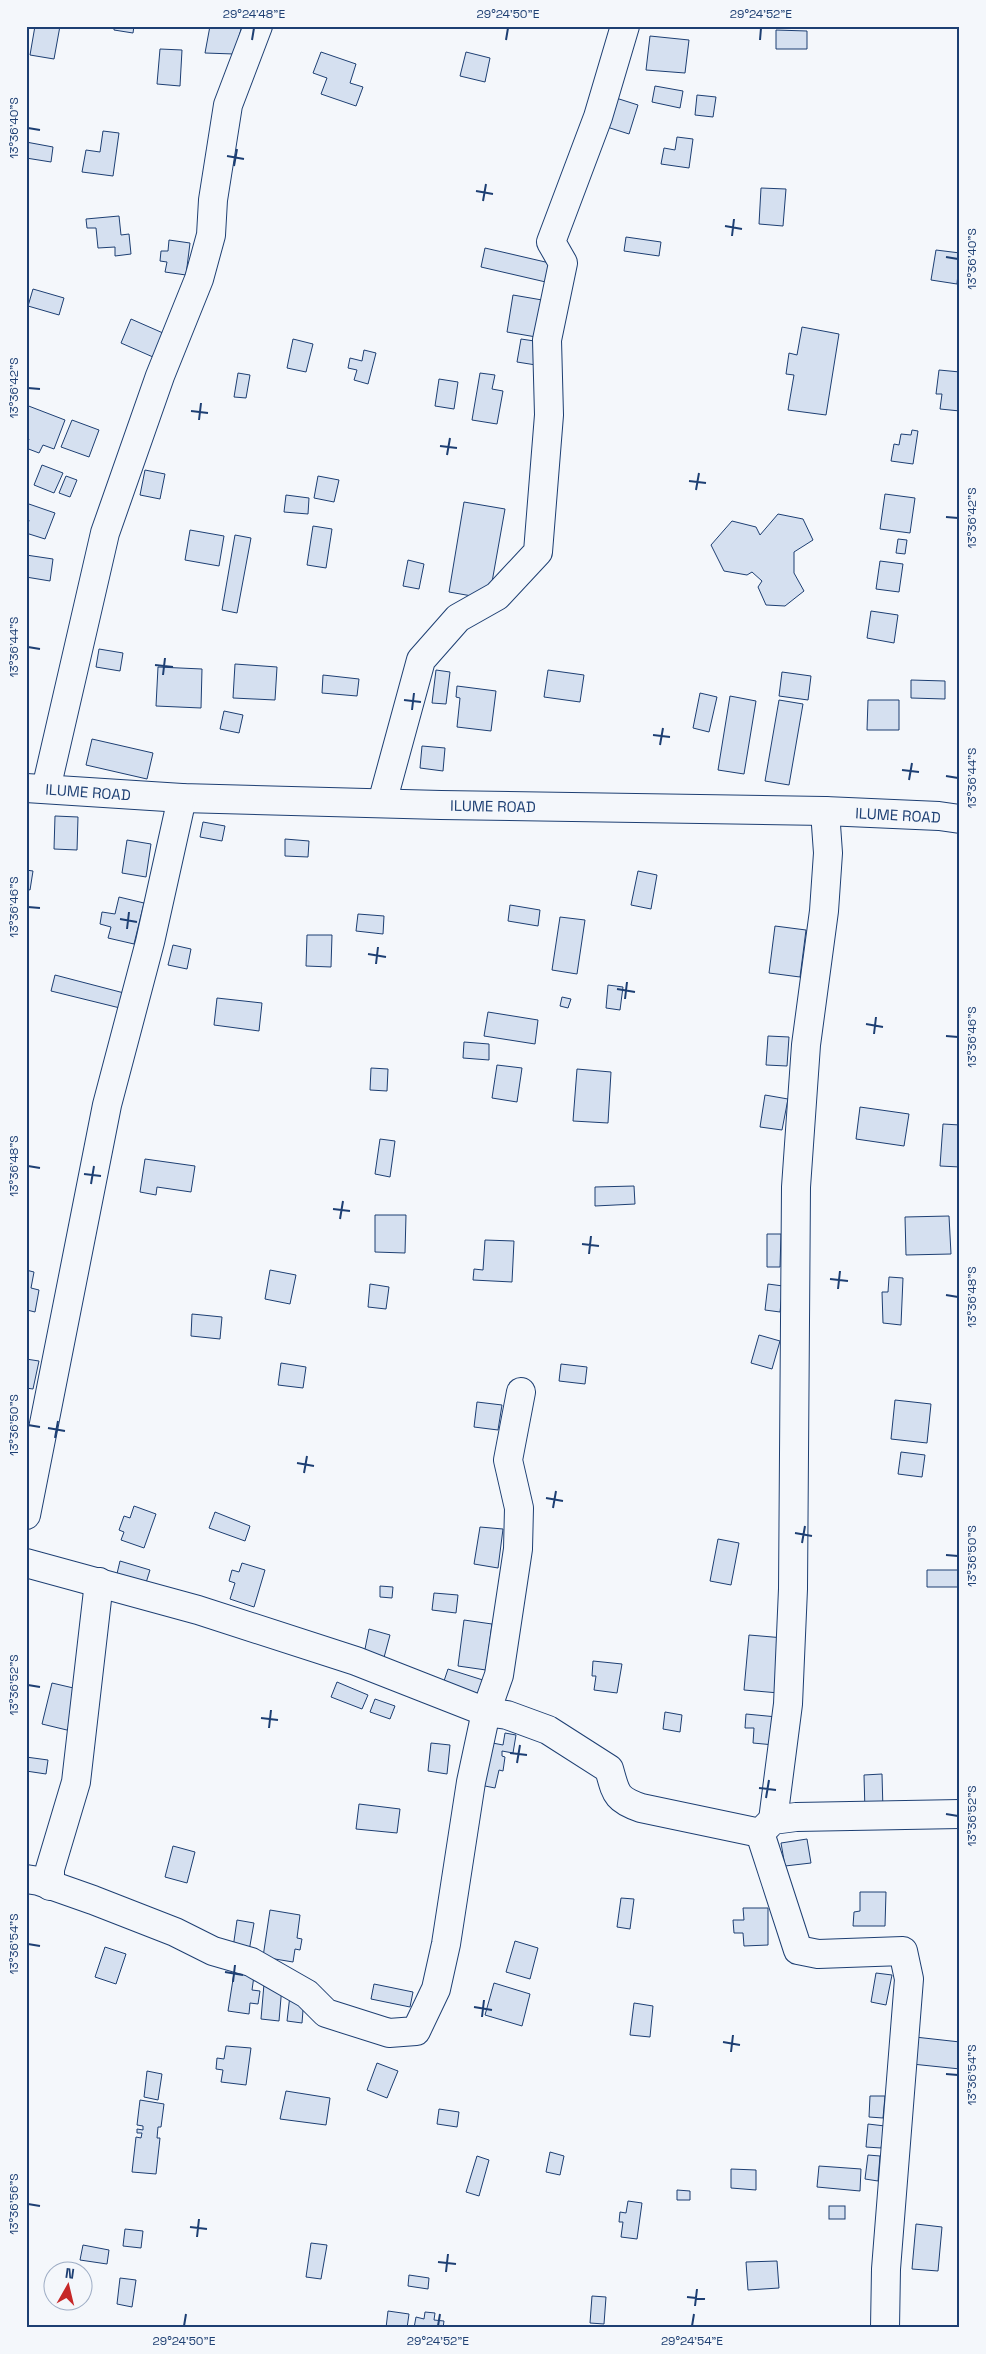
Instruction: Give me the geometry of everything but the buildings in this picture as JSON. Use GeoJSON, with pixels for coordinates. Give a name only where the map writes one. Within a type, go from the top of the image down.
{"type":"FeatureCollection","features":[{"type":"Feature","properties":{"kind":"street"},"geometry":{"type":"LineString","coordinates":[[36,789],[105,533],[160,376],[200,279],[211,235],[213,200],[228,105],[258,26]]}},
{"type":"Feature","properties":{"kind":"street"},"geometry":{"type":"LineString","coordinates":[[382,803],[421,660],[458,618],[497,596],[538,552],[549,415],[547,340],[563,263],[551,242],[598,117],[625,26]]}},
{"type":"Feature","properties":{"kind":"street","name":"ILUME ROAD"},"geometry":{"type":"LineString","coordinates":[[36,789],[182,798],[825,811],[939,816],[960,819]]}},
{"type":"Feature","properties":{"kind":"street"},"geometry":{"type":"LineString","coordinates":[[26,1515],[107,1105],[150,942],[182,798]]}},
{"type":"Feature","properties":{"kind":"street"},"geometry":{"type":"LineString","coordinates":[[825,811],[828,853],[824,911],[806,1045],[796,1187],[793,1589],[788,1704],[767,1827],[798,1950],[818,1954],[903,1951],[909,1979],[886,2269],[886,2328]]}},
{"type":"Feature","properties":{"kind":"street"},"geometry":{"type":"LineString","coordinates":[[99,1582],[76,1782],[50,1869],[38,1883],[93,1900],[174,1932],[213,1951],[251,1962],[308,1994],[326,2013],[389,2034],[416,2031],[436,1989],[446,1944],[471,1782],[486,1712],[499,1675],[518,1549],[519,1508],[508,1460],[521,1392]]}},
{"type":"Feature","properties":{"kind":"street"},"geometry":{"type":"LineString","coordinates":[[26,1562],[198,1610],[356,1661],[486,1712],[506,1715],[548,1730],[609,1769],[617,1796],[624,1802],[641,1808],[767,1827],[796,1816],[960,1814]]}}]}
